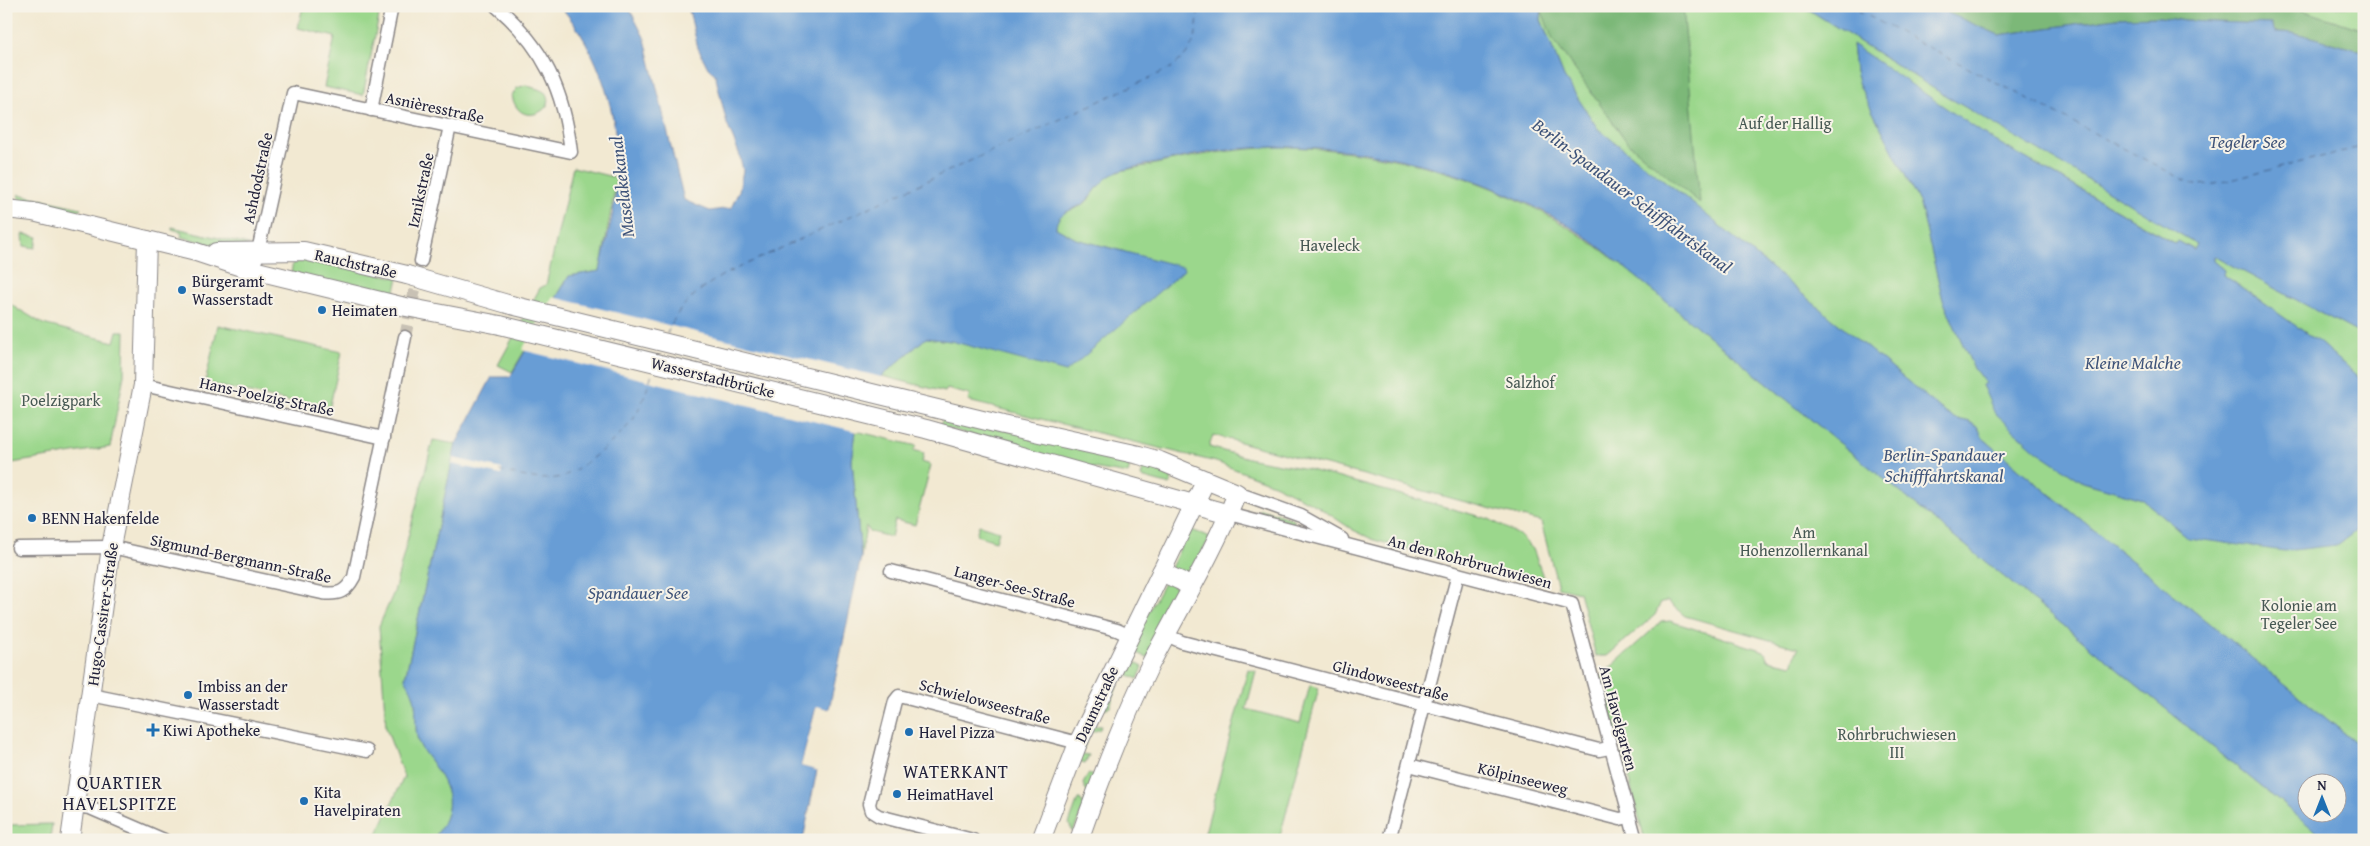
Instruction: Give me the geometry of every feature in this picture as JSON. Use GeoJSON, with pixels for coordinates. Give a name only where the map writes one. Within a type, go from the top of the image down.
{"type":"FeatureCollection","features":[{"type":"Feature","properties":{"kind":"main road","name":"Rauchstraße"},"geometry":{"type":"LineString","coordinates":[[6,209],[33,212],[196,252],[254,270],[401,306],[500,325]]}},
{"type":"Feature","properties":{"kind":"main road","name":"Hugo-Cassirer-Straße"},"geometry":{"type":"LineString","coordinates":[[70,840],[111,548],[143,385],[147,240]]}},
{"type":"Feature","properties":{"kind":"main road","name":"Rauchstraße"},"geometry":{"type":"LineString","coordinates":[[196,252],[314,252],[407,275],[511,306]]}},
{"type":"Feature","properties":{"kind":"main road","name":"Wasserstadtbrücke"},"geometry":{"type":"LineString","coordinates":[[511,306],[937,409],[1139,455],[1160,461],[1206,480]]}},
{"type":"Feature","properties":{"kind":"main road","name":"Wasserstadtbrücke"},"geometry":{"type":"LineString","coordinates":[[500,325],[926,429],[1194,503]]}},
{"type":"Feature","properties":{"kind":"main road"},"geometry":{"type":"LineString","coordinates":[[1206,480],[1238,493]]}},
{"type":"Feature","properties":{"kind":"main road","name":"Daumstraße"},"geometry":{"type":"LineString","coordinates":[[1041,840],[1078,743],[1206,480]]}},
{"type":"Feature","properties":{"kind":"main road","name":"Daumstraße"},"geometry":{"type":"LineString","coordinates":[[1079,840],[1113,750],[1150,665],[1229,514],[1238,493]]}},
{"type":"Feature","properties":{"kind":"main road"},"geometry":{"type":"LineString","coordinates":[[1194,503],[1229,514]]}},
{"type":"Feature","properties":{"kind":"main road"},"geometry":{"type":"LineString","coordinates":[[1161,572],[1191,588]]}},
{"type":"Feature","properties":{"kind":"street"},"geometry":{"type":"LineString","coordinates":[[371,110],[392,6]]}},
{"type":"Feature","properties":{"kind":"street","name":"Asnièresstraße"},"geometry":{"type":"LineString","coordinates":[[293,93],[571,152],[563,104],[545,62],[524,33],[496,6]]}},
{"type":"Feature","properties":{"kind":"street","name":"Ashdodstraße"},"geometry":{"type":"LineString","coordinates":[[254,270],[293,93]]}},
{"type":"Feature","properties":{"kind":"street","name":"Iznikstraße"},"geometry":{"type":"LineString","coordinates":[[421,261],[450,126]]}},
{"type":"Feature","properties":{"kind":"street","name":"Sigmund-Bergmann-Straße"},"geometry":{"type":"LineString","coordinates":[[18,548],[111,548],[322,593],[341,593],[346,590],[354,577],[405,338]]}},
{"type":"Feature","properties":{"kind":"street","name":"Hans-Poelzig-Straße"},"geometry":{"type":"LineString","coordinates":[[143,385],[384,438]]}},
{"type":"Feature","properties":{"kind":"street","name":"An den Rohrbruchwiesen"},"geometry":{"type":"LineString","coordinates":[[1238,493],[1301,516],[1361,549]]}},
{"type":"Feature","properties":{"kind":"street","name":"An den Rohrbruchwiesen"},"geometry":{"type":"LineString","coordinates":[[1229,514],[1572,604]]}},
{"type":"Feature","properties":{"kind":"street","name":"Langer-See-Straße"},"geometry":{"type":"LineString","coordinates":[[891,570],[1117,630],[1130,636]]}},
{"type":"Feature","properties":{"kind":"street"},"geometry":{"type":"LineString","coordinates":[[1389,840],[1458,574]]}},
{"type":"Feature","properties":{"kind":"street","name":"Am Havelgarten"},"geometry":{"type":"LineString","coordinates":[[1572,604],[1609,748],[1636,840]]}},
{"type":"Feature","properties":{"kind":"street","name":"Glindowseestraße"},"geometry":{"type":"LineString","coordinates":[[1166,634],[1182,642],[1424,705],[1599,750],[1609,748]]}},
{"type":"Feature","properties":{"kind":"street"},"geometry":{"type":"LineString","coordinates":[[91,695],[367,751]]}},
{"type":"Feature","properties":{"kind":"street","name":"Schwielowseestraße"},"geometry":{"type":"LineString","coordinates":[[973,840],[879,816],[871,811],[869,804],[874,779],[895,701],[899,696],[1078,743]]}},
{"type":"Feature","properties":{"kind":"street","name":"Kölpinseeweg"},"geometry":{"type":"LineString","coordinates":[[1409,765],[1620,819],[1629,817]]}},
{"type":"Feature","properties":{"kind":"street"},"geometry":{"type":"LineString","coordinates":[[75,806],[90,808],[164,840]]}},
{"type":"Feature","properties":{"kind":"green space"},"geometry":{"type":"Polygon","coordinates":[[[303,6],[381,6],[363,95],[324,87],[335,37],[298,28],[303,6]]]}},
{"type":"Feature","properties":{"kind":"green space"},"geometry":{"type":"Polygon","coordinates":[[[1540,6],[1683,6],[1700,203],[1627,142],[1552,38],[1540,6]]]}},
{"type":"Feature","properties":{"kind":"green space"},"geometry":{"type":"Polygon","coordinates":[[[1542,6],[1803,6],[1936,90],[2197,244],[2195,250],[2178,241],[2177,244],[1990,138],[1852,45],[1855,72],[1859,85],[1920,204],[1943,300],[1973,367],[1985,383],[1982,386],[1985,391],[2037,450],[2083,482],[2142,499],[2189,538],[2337,545],[2364,525],[2364,749],[2020,470],[1984,439],[1978,428],[1970,422],[1953,418],[1946,413],[1680,193],[1598,129],[1564,77],[1541,19],[1542,6]]]}},
{"type":"Feature","properties":{"kind":"green space"},"geometry":{"type":"Polygon","coordinates":[[[1947,6],[2289,6],[2364,30],[2364,51],[2308,36],[2275,32],[2271,24],[2185,21],[2160,17],[2116,18],[1999,35],[1947,13],[1947,6]]]}},
{"type":"Feature","properties":{"kind":"green space"},"geometry":{"type":"Polygon","coordinates":[[[2289,6],[2364,6],[2364,30],[2289,6]]]}},
{"type":"Feature","properties":{"kind":"green space"},"geometry":{"type":"Polygon","coordinates":[[[526,85],[544,92],[548,97],[548,103],[538,113],[523,113],[516,107],[512,96],[517,88],[526,85]]]}},
{"type":"Feature","properties":{"kind":"green space"},"geometry":{"type":"Polygon","coordinates":[[[1287,147],[1334,150],[1379,156],[1423,166],[1466,178],[1507,195],[1547,215],[1586,239],[1624,267],[2298,817],[2298,824],[2307,824],[2323,840],[1645,840],[1601,676],[1661,622],[1670,621],[1764,651],[1768,660],[1792,665],[1798,648],[1685,616],[1667,601],[1661,602],[1655,615],[1607,656],[1596,656],[1579,592],[1558,587],[1541,522],[1213,435],[1209,447],[1252,459],[1307,469],[1489,519],[1519,535],[1533,549],[1546,585],[1374,540],[1353,530],[1317,506],[1276,485],[1216,462],[968,401],[970,395],[947,389],[945,392],[882,376],[926,338],[951,341],[1123,251],[1076,239],[1056,228],[1062,214],[1084,204],[1108,176],[1117,172],[1201,155],[1287,147]]]}},
{"type":"Feature","properties":{"kind":"green space"},"geometry":{"type":"Polygon","coordinates":[[[573,167],[617,178],[600,271],[569,276],[512,372],[498,365],[540,288],[546,285],[573,167]]]}},
{"type":"Feature","properties":{"kind":"green space"},"geometry":{"type":"Polygon","coordinates":[[[19,194],[81,208],[76,213],[20,205],[19,194]]]}},
{"type":"Feature","properties":{"kind":"green space"},"geometry":{"type":"Polygon","coordinates":[[[172,227],[249,245],[231,249],[181,237],[182,232],[172,229],[172,227]]]}},
{"type":"Feature","properties":{"kind":"green space"},"geometry":{"type":"Polygon","coordinates":[[[23,234],[38,237],[35,248],[24,246],[23,234]]]}},
{"type":"Feature","properties":{"kind":"green space"},"geometry":{"type":"Polygon","coordinates":[[[294,256],[398,278],[393,299],[291,273],[294,256]]]}},
{"type":"Feature","properties":{"kind":"green space"},"geometry":{"type":"Polygon","coordinates":[[[2214,256],[2364,336],[2364,382],[2320,343],[2224,275],[2225,270],[2214,261],[2214,256]]]}},
{"type":"Feature","properties":{"kind":"green space","name":"Poelzigpark"},"geometry":{"type":"Polygon","coordinates":[[[6,302],[43,324],[114,342],[117,331],[125,331],[124,375],[110,447],[6,464],[6,302]]]}},
{"type":"Feature","properties":{"kind":"green space"},"geometry":{"type":"Polygon","coordinates":[[[218,325],[342,352],[329,410],[205,383],[218,325]]]}},
{"type":"Feature","properties":{"kind":"green space"},"geometry":{"type":"Polygon","coordinates":[[[946,415],[1131,461],[1128,474],[1087,467],[939,426],[946,415]]]}},
{"type":"Feature","properties":{"kind":"green space"},"geometry":{"type":"Polygon","coordinates":[[[856,431],[917,446],[913,450],[924,453],[922,462],[931,465],[915,525],[895,520],[891,537],[870,532],[866,526],[861,557],[852,461],[856,431]]]}},
{"type":"Feature","properties":{"kind":"green space"},"geometry":{"type":"Polygon","coordinates":[[[433,440],[456,444],[405,678],[415,703],[418,741],[443,781],[447,791],[448,809],[440,829],[433,840],[374,840],[404,777],[386,728],[379,626],[394,592],[433,440]]]}},
{"type":"Feature","properties":{"kind":"green space"},"geometry":{"type":"Polygon","coordinates":[[[1145,461],[1174,471],[1170,485],[1141,477],[1145,461]]]}},
{"type":"Feature","properties":{"kind":"green space"},"geometry":{"type":"Polygon","coordinates":[[[1260,509],[1294,519],[1293,525],[1258,516],[1260,509]]]}},
{"type":"Feature","properties":{"kind":"green space"},"geometry":{"type":"Polygon","coordinates":[[[979,525],[999,531],[996,541],[976,535],[979,525]]]}},
{"type":"Feature","properties":{"kind":"green space"},"geometry":{"type":"Polygon","coordinates":[[[1189,529],[1210,537],[1189,577],[1171,568],[1189,529]]]}},
{"type":"Feature","properties":{"kind":"green space"},"geometry":{"type":"Polygon","coordinates":[[[1165,581],[1181,591],[1147,658],[1129,649],[1165,581]]]}},
{"type":"Feature","properties":{"kind":"green space"},"geometry":{"type":"Polygon","coordinates":[[[1125,657],[1143,667],[1138,679],[1118,671],[1125,657]]]}},
{"type":"Feature","properties":{"kind":"green space"},"geometry":{"type":"Polygon","coordinates":[[[1248,669],[1256,671],[1246,709],[1300,723],[1310,685],[1319,688],[1279,840],[1203,840],[1248,669]]]}},
{"type":"Feature","properties":{"kind":"green space"},"geometry":{"type":"Polygon","coordinates":[[[1112,682],[1118,683],[1110,707],[1101,710],[1093,726],[1101,726],[1100,729],[1090,733],[1081,754],[1089,755],[1085,763],[1077,760],[1112,682]]]}},
{"type":"Feature","properties":{"kind":"green space"},"geometry":{"type":"Polygon","coordinates":[[[1088,774],[1096,777],[1073,832],[1069,824],[1078,799],[1083,804],[1088,794],[1083,784],[1088,774]]]}},
{"type":"Feature","properties":{"kind":"green space"},"geometry":{"type":"Polygon","coordinates":[[[52,824],[50,840],[6,840],[6,825],[52,824]]]}},
{"type":"Feature","properties":{"kind":"water","name":"Spandauer See"},"geometry":{"type":"Polygon","coordinates":[[[560,6],[628,6],[645,39],[684,200],[710,211],[731,208],[739,191],[743,170],[739,153],[727,124],[715,74],[708,68],[698,48],[688,6],[1542,6],[1541,20],[1564,77],[1598,129],[1680,193],[1946,413],[1953,418],[1970,422],[1978,428],[1984,439],[2020,470],[2364,749],[2364,840],[2323,840],[2307,824],[2348,824],[2348,774],[2298,774],[2298,817],[1611,256],[1569,226],[1524,202],[1477,182],[1429,166],[1378,155],[1327,149],[1276,147],[1225,150],[1120,171],[1106,179],[1079,206],[1060,217],[1056,228],[1076,239],[1183,267],[1184,270],[1066,372],[951,341],[926,338],[882,376],[856,431],[852,461],[861,557],[829,709],[816,707],[801,766],[817,770],[803,840],[433,840],[445,819],[448,809],[447,791],[418,741],[415,703],[405,679],[456,444],[492,377],[510,377],[569,276],[600,271],[613,212],[617,177],[615,131],[605,86],[586,43],[560,6]]]}},
{"type":"Feature","properties":{"kind":"water"},"geometry":{"type":"Polygon","coordinates":[[[1803,6],[1947,6],[1948,13],[1999,35],[2116,18],[2160,17],[2185,21],[2271,24],[2275,32],[2309,36],[2364,51],[2364,336],[2214,256],[2214,261],[2225,270],[2224,275],[2320,343],[2364,382],[2364,525],[2337,545],[2284,551],[2189,538],[2142,499],[2083,482],[2037,451],[1995,414],[1982,385],[1985,383],[1973,367],[1943,300],[1920,204],[1859,85],[1855,72],[1852,44],[1990,138],[2176,244],[2178,241],[2194,250],[2197,244],[1936,90],[1803,6]]]}},
{"type":"Feature","properties":{"kind":"pier"},"geometry":{"type":"Polygon","coordinates":[[[553,297],[885,378],[858,432],[522,350],[553,297]]]}},
{"type":"Feature","properties":{"kind":"pier"},"geometry":{"type":"Polygon","coordinates":[[[453,458],[502,469],[501,475],[452,464],[453,458]]]}},
{"type":"Feature","properties":{"kind":"pier"},"geometry":{"type":"Polygon","coordinates":[[[817,706],[831,710],[829,712],[818,709],[804,764],[818,768],[819,771],[801,766],[817,706]]]}},
{"type":"Feature","properties":{"kind":"ferry route"},"geometry":{"type":"LineString","coordinates":[[667,334],[671,324],[689,300],[723,275],[1169,69],[1190,49],[1196,34],[1198,6]]}},
{"type":"Feature","properties":{"kind":"ferry route"},"geometry":{"type":"LineString","coordinates":[[1849,6],[2194,185],[2215,184],[2364,146]]}},
{"type":"Feature","properties":{"kind":"ferry route"},"geometry":{"type":"LineString","coordinates":[[499,471],[527,477],[549,479],[564,476],[585,463],[608,445],[632,421],[642,403],[653,371]]}},
{"type":"Feature","properties":{"kind":"tunnel"},"geometry":{"type":"LineString","coordinates":[[405,337],[421,261]]}},
{"type":"Feature","properties":{"kind":"place","name":"Bürgeramt Wasserstadt"},"geometry":{"type":"Point","coordinates":[182,290]}},
{"type":"Feature","properties":{"kind":"place","name":"Heimaten"},"geometry":{"type":"Point","coordinates":[322,310]}},
{"type":"Feature","properties":{"kind":"place","name":"BENN Hakenfelde"},"geometry":{"type":"Point","coordinates":[32,518]}},
{"type":"Feature","properties":{"kind":"place","name":"Imbiss an der Wasserstadt"},"geometry":{"type":"Point","coordinates":[188,695]}},
{"type":"Feature","properties":{"kind":"place","name":"Kiwi Apotheke"},"geometry":{"type":"Point","coordinates":[153,730]}},
{"type":"Feature","properties":{"kind":"place","name":"Havel Pizza"},"geometry":{"type":"Point","coordinates":[909,732]}},
{"type":"Feature","properties":{"kind":"place","name":"HeimatHavel"},"geometry":{"type":"Point","coordinates":[897,794]}},
{"type":"Feature","properties":{"kind":"place","name":"Kita Havelpiraten"},"geometry":{"type":"Point","coordinates":[304,801]}},
{"type":"Feature","properties":{"kind":"district","name":"WATERKANT"},"geometry":{"type":"Point","coordinates":[956,772]}},
{"type":"Feature","properties":{"kind":"district","name":"QUARTIER HAVELSPITZE"},"geometry":{"type":"Point","coordinates":[120,793]}},
{"type":"Feature","properties":{"kind":"park label","name":"Auf der Hallig"},"geometry":{"type":"Point","coordinates":[1785,123]}},
{"type":"Feature","properties":{"kind":"park label","name":"Haveleck"},"geometry":{"type":"Point","coordinates":[1330,245]}},
{"type":"Feature","properties":{"kind":"park label","name":"Salzhof"},"geometry":{"type":"Point","coordinates":[1530,382]}},
{"type":"Feature","properties":{"kind":"park label","name":"Am Hohenzollernkanal"},"geometry":{"type":"Point","coordinates":[1804,541]}},
{"type":"Feature","properties":{"kind":"park label","name":"Kolonie am Tegeler See"},"geometry":{"type":"Point","coordinates":[2299,614]}},
{"type":"Feature","properties":{"kind":"park label","name":"Rohrbruchwiesen III"},"geometry":{"type":"Point","coordinates":[1897,743]}},
{"type":"Feature","properties":{"kind":"water label","name":"Tegeler See"},"geometry":{"type":"Point","coordinates":[2247,142]}},
{"type":"Feature","properties":{"kind":"water label","name":"Maselakekanal"},"geometry":{"type":"Point","coordinates":[622,187]}},
{"type":"Feature","properties":{"kind":"water label","name":"Berlin-Spandauer Schifffahrtskanal"},"geometry":{"type":"Point","coordinates":[1632,196]}},
{"type":"Feature","properties":{"kind":"water label","name":"Kleine Malche"},"geometry":{"type":"Point","coordinates":[2133,363]}},
{"type":"Feature","properties":{"kind":"water label","name":"Berlin-Spandauer Schifffahrtskanal"},"geometry":{"type":"Point","coordinates":[1944,465]}}]}
